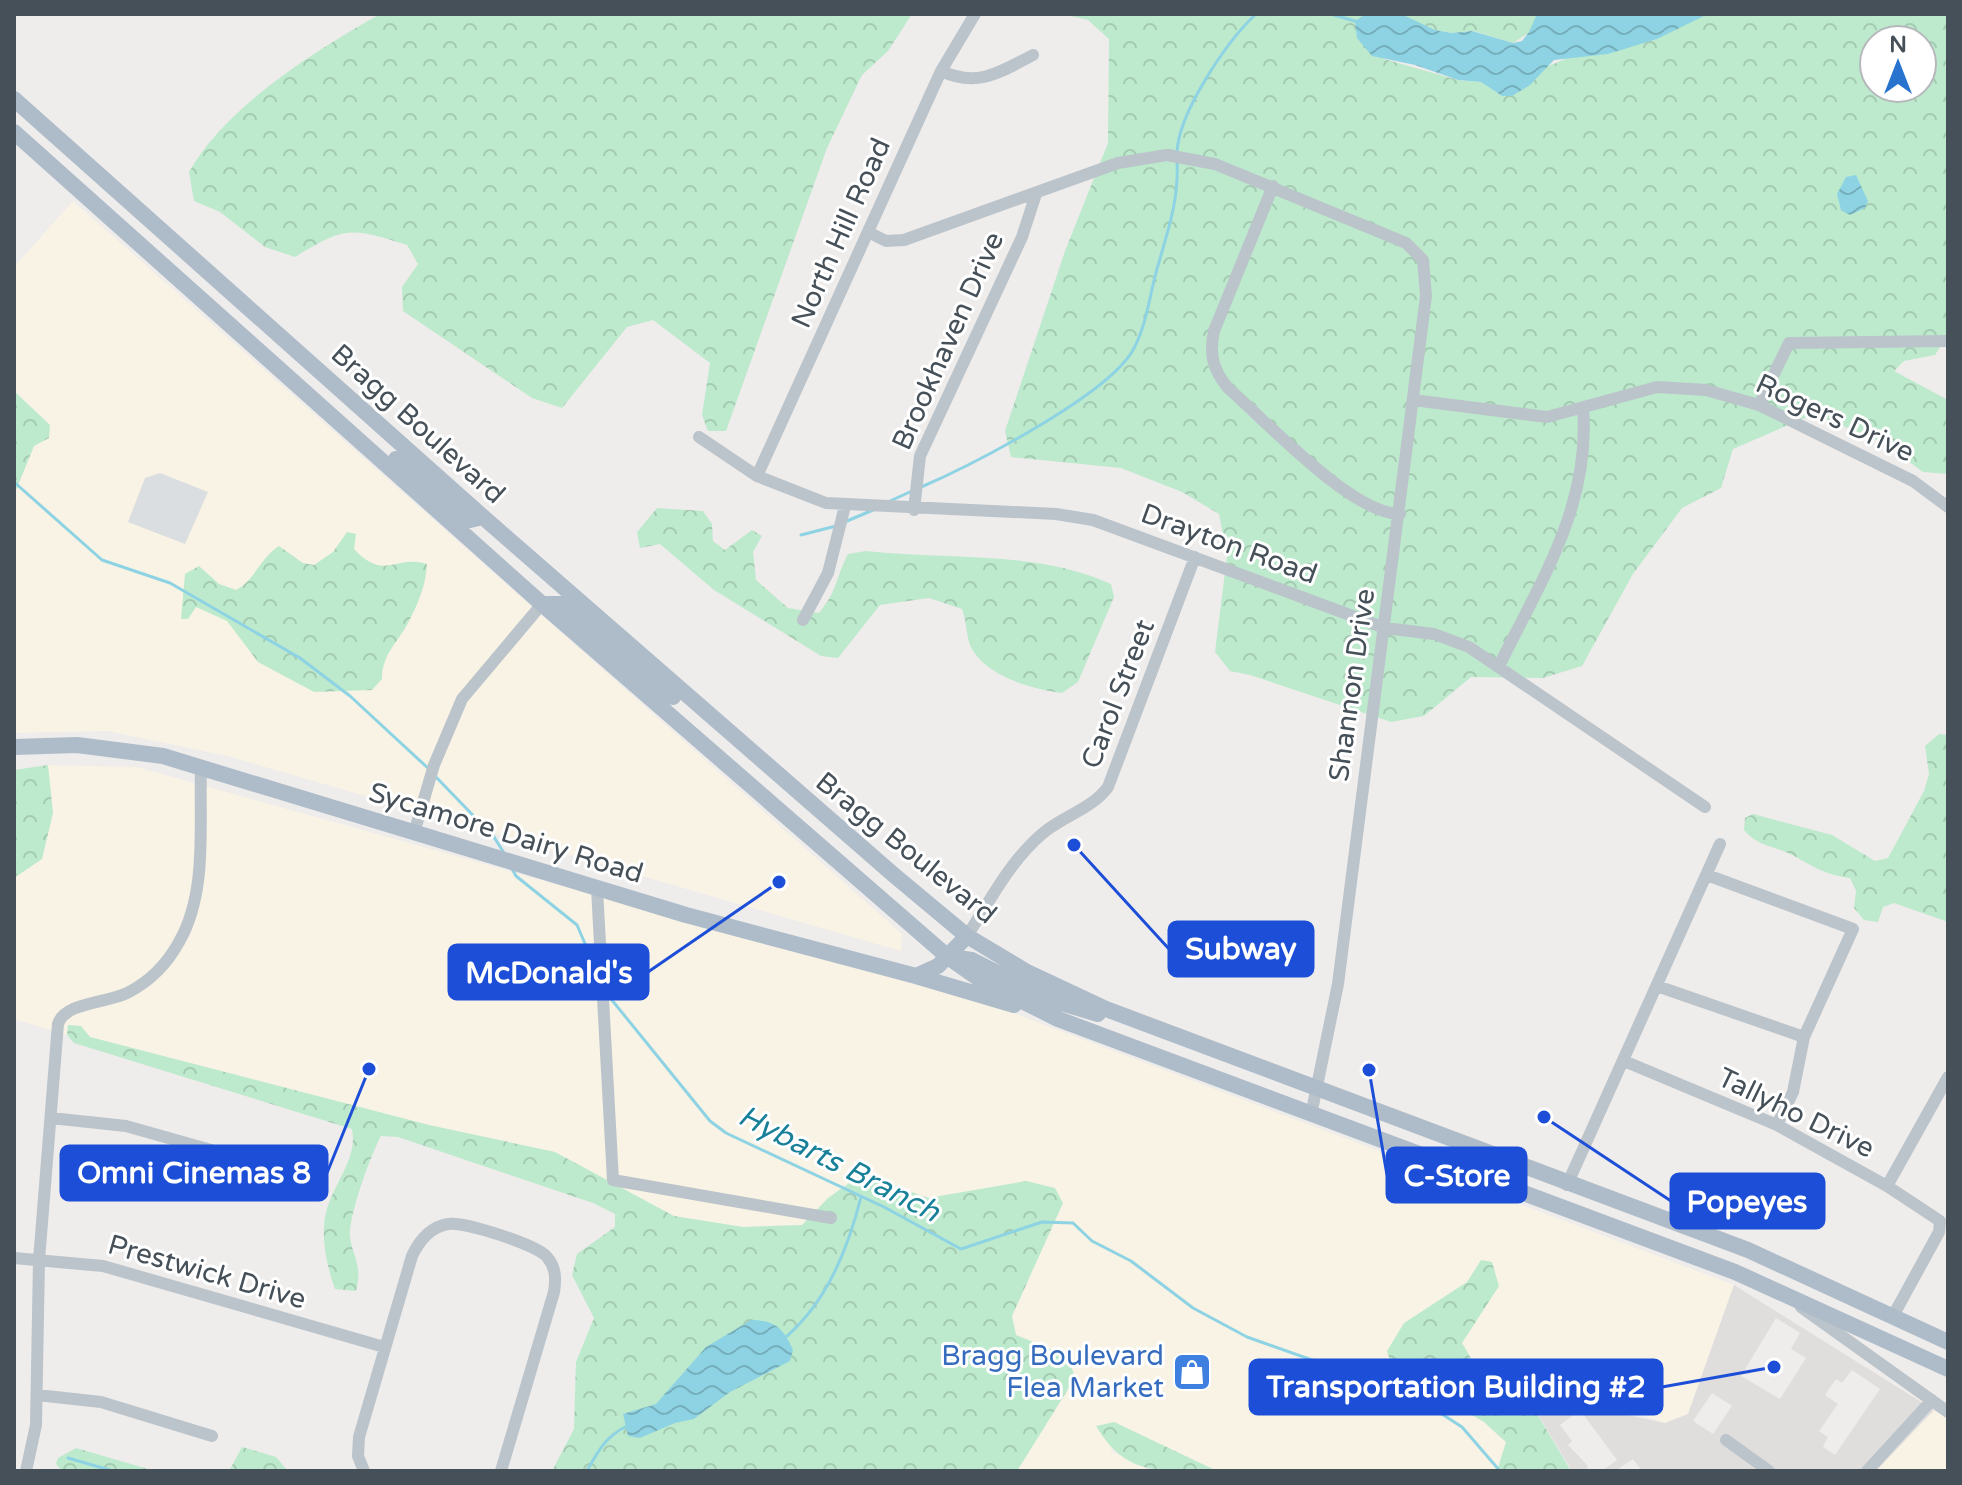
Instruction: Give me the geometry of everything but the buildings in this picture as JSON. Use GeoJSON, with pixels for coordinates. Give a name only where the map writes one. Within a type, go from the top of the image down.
{"type":"FeatureCollection","features":[{"type":"Feature","properties":{"kind":"main road","name":"Bragg Boulevard"},"geometry":{"type":"LineString","coordinates":[[14,99],[483,517],[967,936],[1027,972],[1160,1030],[1567,1185],[1748,1250],[1948,1342]]}},
{"type":"Feature","properties":{"kind":"main road","name":"Bragg Boulevard"},"geometry":{"type":"LineString","coordinates":[[14,132],[542,604],[948,957],[982,981],[1058,1019],[1735,1272],[1948,1369]]}},
{"type":"Feature","properties":{"kind":"main road"},"geometry":{"type":"LineString","coordinates":[[364,443],[383,448],[470,520],[483,517]]}},
{"type":"Feature","properties":{"kind":"main road"},"geometry":{"type":"LineString","coordinates":[[542,604],[565,604],[700,721],[721,726]]}},
{"type":"Feature","properties":{"kind":"main road","name":"Sycamore Dairy Road"},"geometry":{"type":"LineString","coordinates":[[14,747],[102,747],[163,756],[597,889],[916,976],[1058,1019]]}},
{"type":"Feature","properties":{"kind":"main road"},"geometry":{"type":"LineString","coordinates":[[916,976],[948,957],[967,936]]}},
{"type":"Feature","properties":{"kind":"main road"},"geometry":{"type":"LineString","coordinates":[[948,957],[987,966],[1048,999],[1160,1030]]}},
{"type":"Feature","properties":{"kind":"street","name":"North Hill Road"},"geometry":{"type":"LineString","coordinates":[[757,476],[941,71],[975,14]]}},
{"type":"Feature","properties":{"kind":"street"},"geometry":{"type":"LineString","coordinates":[[941,71],[967,79],[985,79],[1033,55]]}},
{"type":"Feature","properties":{"kind":"street"},"geometry":{"type":"LineString","coordinates":[[868,232],[898,241],[1118,163],[1167,155],[1215,164],[1273,186],[1214,331],[1211,355],[1214,367],[1228,388],[1351,497],[1385,513],[1400,514]]}},
{"type":"Feature","properties":{"kind":"street","name":"Shannon Drive"},"geometry":{"type":"LineString","coordinates":[[1273,186],[1406,243],[1423,260],[1426,296],[1338,984],[1319,1089],[1311,1115]]}},
{"type":"Feature","properties":{"kind":"street","name":"Brookhaven Drive"},"geometry":{"type":"LineString","coordinates":[[914,510],[920,456],[1022,237],[1036,194]]}},
{"type":"Feature","properties":{"kind":"street"},"geometry":{"type":"LineString","coordinates":[[1759,405],[1789,343],[1948,341]]}},
{"type":"Feature","properties":{"kind":"street","name":"Rogers Drive"},"geometry":{"type":"LineString","coordinates":[[1413,400],[1547,417],[1638,391],[1669,386],[1706,390],[1759,405],[1913,481],[1948,507]]}},
{"type":"Feature","properties":{"kind":"street"},"geometry":{"type":"LineString","coordinates":[[1499,666],[1569,521],[1583,473],[1583,408]]}},
{"type":"Feature","properties":{"kind":"street","name":"Drayton Road"},"geometry":{"type":"LineString","coordinates":[[699,437],[757,476],[803,496],[845,506],[1075,516],[1385,628],[1446,636],[1499,666],[1705,807]]}},
{"type":"Feature","properties":{"kind":"street"},"geometry":{"type":"LineString","coordinates":[[803,620],[828,573],[845,506]]}},
{"type":"Feature","properties":{"kind":"street","name":"Carol Street"},"geometry":{"type":"LineString","coordinates":[[967,936],[1029,846],[1057,822],[1096,801],[1108,787],[1195,557]]}},
{"type":"Feature","properties":{"kind":"street"},"geometry":{"type":"LineString","coordinates":[[414,833],[434,765],[462,699],[542,604]]}},
{"type":"Feature","properties":{"kind":"street"},"geometry":{"type":"LineString","coordinates":[[26,1471],[36,1425],[39,1260],[60,1018],[69,1010],[112,1000],[151,978],[175,950],[189,922],[197,886],[201,768]]}},
{"type":"Feature","properties":{"kind":"street"},"geometry":{"type":"LineString","coordinates":[[1567,1185],[1720,844]]}},
{"type":"Feature","properties":{"kind":"street"},"geometry":{"type":"LineString","coordinates":[[1707,875],[1853,929],[1804,1037],[1793,1092],[1777,1125]]}},
{"type":"Feature","properties":{"kind":"street"},"geometry":{"type":"LineString","coordinates":[[597,889],[613,1180],[831,1218]]}},
{"type":"Feature","properties":{"kind":"street"},"geometry":{"type":"LineString","coordinates":[[1657,986],[1804,1037]]}},
{"type":"Feature","properties":{"kind":"street","name":"Tallyho Drive"},"geometry":{"type":"LineString","coordinates":[[1624,1061],[1777,1125],[1944,1218]]}},
{"type":"Feature","properties":{"kind":"street"},"geometry":{"type":"LineString","coordinates":[[1887,1186],[1948,1077]]}},
{"type":"Feature","properties":{"kind":"street"},"geometry":{"type":"LineString","coordinates":[[51,1118],[126,1126],[285,1171]]}},
{"type":"Feature","properties":{"kind":"street"},"geometry":{"type":"LineString","coordinates":[[1893,1316],[1944,1218]]}},
{"type":"Feature","properties":{"kind":"street"},"geometry":{"type":"LineString","coordinates":[[364,1471],[358,1456],[359,1437],[412,1256],[421,1240],[435,1228],[453,1223],[533,1246],[543,1252],[554,1268],[554,1292],[501,1471]]}},
{"type":"Feature","properties":{"kind":"street","name":"Prestwick Drive"},"geometry":{"type":"LineString","coordinates":[[14,1258],[103,1266],[384,1347]]}},
{"type":"Feature","properties":{"kind":"street"},"geometry":{"type":"LineString","coordinates":[[1785,1296],[1948,1412]]}},
{"type":"Feature","properties":{"kind":"street"},"geometry":{"type":"LineString","coordinates":[[1877,1361],[1876,1353],[1884,1339]]}},
{"type":"Feature","properties":{"kind":"street"},"geometry":{"type":"LineString","coordinates":[[37,1395],[101,1402],[212,1436]]}},
{"type":"Feature","properties":{"kind":"street"},"geometry":{"type":"LineString","coordinates":[[1867,1471],[1932,1400]]}},
{"type":"Feature","properties":{"kind":"street"},"geometry":{"type":"LineString","coordinates":[[1726,1440],[1769,1471]]}},
{"type":"Feature","properties":{"kind":"shaded area"},"geometry":{"type":"Polygon","coordinates":[[[73,201],[902,934],[901,951],[231,757],[108,731],[14,733],[14,495],[34,446],[50,425],[14,391],[14,267],[73,201]]]}},
{"type":"Feature","properties":{"kind":"shaded area"},"geometry":{"type":"Polygon","coordinates":[[[160,473],[208,492],[185,544],[128,522],[145,478],[160,473]]]}},
{"type":"Feature","properties":{"kind":"shaded area"},"geometry":{"type":"Polygon","coordinates":[[[48,765],[137,767],[1002,1009],[1734,1285],[1688,1414],[1665,1423],[1504,1368],[1475,1365],[1462,1343],[1481,1261],[1413,1382],[1484,1422],[1506,1443],[1497,1471],[1217,1471],[1114,1422],[1111,1451],[1151,1471],[1017,1471],[1075,1378],[1068,1356],[1016,1335],[1012,1316],[1063,1203],[973,1191],[928,1198],[862,1174],[828,1198],[802,1225],[743,1227],[673,1216],[555,1152],[429,1125],[90,1037],[81,1026],[69,1025],[67,1035],[14,1019],[14,878],[42,858],[53,813],[48,765]]]}},
{"type":"Feature","properties":{"kind":"shaded area"},"geometry":{"type":"Polygon","coordinates":[[[1734,1285],[1934,1410],[1876,1471],[1642,1471],[1633,1459],[1615,1471],[1602,1471],[1617,1460],[1580,1410],[1560,1425],[1572,1441],[1568,1445],[1588,1466],[1586,1471],[1572,1471],[1525,1393],[1665,1423],[1688,1414],[1734,1285]],[[1776,1318],[1741,1376],[1780,1399],[1806,1358],[1791,1349],[1800,1333],[1776,1318]],[[1852,1370],[1842,1383],[1836,1379],[1825,1395],[1838,1404],[1819,1431],[1828,1437],[1823,1447],[1835,1455],[1880,1389],[1852,1370]],[[1712,1393],[1693,1421],[1713,1434],[1732,1406],[1712,1393]]]}},
{"type":"Feature","properties":{"kind":"shaded area"},"geometry":{"type":"Polygon","coordinates":[[[1934,1410],[1948,1419],[1948,1471],[1876,1471],[1934,1410]]]}},
{"type":"Feature","properties":{"kind":"green space"},"geometry":{"type":"Polygon","coordinates":[[[380,14],[912,14],[888,51],[862,75],[827,148],[726,431],[708,431],[702,415],[710,363],[653,320],[627,327],[562,408],[532,398],[403,311],[402,287],[418,264],[407,245],[373,235],[349,233],[326,240],[295,257],[265,247],[220,212],[194,201],[189,172],[225,125],[274,82],[380,14]]]}},
{"type":"Feature","properties":{"kind":"green space"},"geometry":{"type":"Polygon","coordinates":[[[1063,14],[1378,14],[1384,59],[1458,80],[1481,82],[1502,96],[1544,68],[1570,57],[1632,45],[1708,14],[1948,14],[1948,335],[1935,355],[1904,361],[1894,371],[1948,400],[1948,474],[1923,472],[1882,442],[1814,414],[1733,449],[1721,488],[1682,508],[1633,574],[1582,666],[1543,678],[1471,677],[1424,716],[1391,722],[1230,671],[1215,652],[1227,556],[1219,514],[1182,492],[1121,468],[1011,457],[1005,431],[1065,251],[1108,143],[1109,39],[1088,20],[1063,14]]]}},
{"type":"Feature","properties":{"kind":"green space"},"geometry":{"type":"Polygon","coordinates":[[[1398,14],[1542,14],[1530,32],[1513,43],[1473,31],[1452,33],[1435,30],[1398,14]]]}},
{"type":"Feature","properties":{"kind":"green space"},"geometry":{"type":"Polygon","coordinates":[[[14,391],[50,425],[49,438],[34,446],[14,495],[14,391]]]}},
{"type":"Feature","properties":{"kind":"green space"},"geometry":{"type":"Polygon","coordinates":[[[657,508],[703,511],[712,524],[713,541],[725,550],[752,530],[762,536],[753,552],[756,580],[788,608],[819,613],[833,591],[848,554],[866,551],[990,558],[1052,566],[1111,584],[1114,597],[1078,682],[1062,693],[1026,685],[990,668],[971,647],[962,609],[929,598],[880,605],[838,658],[821,656],[714,590],[660,544],[640,548],[637,532],[657,508]]]}},
{"type":"Feature","properties":{"kind":"green space"},"geometry":{"type":"Polygon","coordinates":[[[347,532],[356,534],[354,549],[374,564],[427,564],[415,609],[387,656],[382,679],[372,690],[314,692],[258,662],[227,621],[196,607],[188,619],[181,619],[185,574],[199,566],[219,584],[236,590],[279,546],[303,563],[314,565],[333,552],[347,532]]]}},
{"type":"Feature","properties":{"kind":"green space"},"geometry":{"type":"Polygon","coordinates":[[[1939,734],[1948,735],[1948,922],[1894,903],[1883,907],[1878,922],[1864,920],[1854,908],[1856,891],[1850,878],[1822,870],[1789,853],[1762,844],[1744,830],[1745,818],[1753,814],[1832,835],[1875,861],[1888,858],[1924,791],[1929,774],[1925,746],[1939,734]]]}},
{"type":"Feature","properties":{"kind":"green space"},"geometry":{"type":"Polygon","coordinates":[[[48,765],[53,813],[42,859],[14,878],[14,770],[48,765]]]}},
{"type":"Feature","properties":{"kind":"green space"},"geometry":{"type":"Polygon","coordinates":[[[68,1025],[81,1026],[90,1037],[429,1125],[555,1152],[674,1216],[743,1227],[802,1225],[828,1198],[862,1174],[928,1198],[1026,1181],[1055,1188],[1063,1203],[1012,1316],[1016,1335],[1068,1356],[1075,1378],[1017,1471],[552,1471],[574,1429],[576,1362],[594,1318],[572,1275],[577,1254],[615,1227],[615,1214],[593,1203],[398,1137],[381,1136],[362,1182],[351,1222],[350,1239],[358,1272],[356,1291],[335,1289],[325,1251],[324,1222],[329,1202],[348,1161],[352,1129],[74,1043],[67,1035],[68,1025]]]}},
{"type":"Feature","properties":{"kind":"green space"},"geometry":{"type":"Polygon","coordinates":[[[1481,1260],[1492,1262],[1499,1286],[1462,1343],[1475,1365],[1504,1368],[1533,1407],[1571,1471],[1497,1471],[1506,1442],[1484,1422],[1392,1367],[1387,1351],[1404,1323],[1467,1282],[1481,1260]]]}},
{"type":"Feature","properties":{"kind":"green space"},"geometry":{"type":"Polygon","coordinates":[[[1114,1422],[1217,1471],[1163,1470],[1133,1463],[1108,1443],[1096,1426],[1114,1422]]]}},
{"type":"Feature","properties":{"kind":"green space"},"geometry":{"type":"Polygon","coordinates":[[[242,1447],[276,1457],[288,1471],[229,1471],[242,1447]]]}},
{"type":"Feature","properties":{"kind":"green space"},"geometry":{"type":"Polygon","coordinates":[[[76,1448],[155,1471],[62,1471],[56,1464],[58,1458],[76,1448]]]}},
{"type":"Feature","properties":{"kind":"water"},"geometry":{"type":"Polygon","coordinates":[[[1366,14],[1401,14],[1435,30],[1452,33],[1472,31],[1513,43],[1522,41],[1537,14],[1708,14],[1657,39],[1608,54],[1554,60],[1530,85],[1512,96],[1502,96],[1481,82],[1458,80],[1415,65],[1372,56],[1357,38],[1355,21],[1366,14]]]}},
{"type":"Feature","properties":{"kind":"water"},"geometry":{"type":"Polygon","coordinates":[[[1856,175],[1868,201],[1865,208],[1850,215],[1841,210],[1837,194],[1846,177],[1856,175]]]}},
{"type":"Feature","properties":{"kind":"water"},"geometry":{"type":"Polygon","coordinates":[[[751,1320],[772,1324],[782,1331],[793,1350],[790,1361],[730,1392],[694,1419],[675,1423],[640,1438],[628,1436],[623,1414],[656,1404],[706,1347],[751,1320]]]}},
{"type":"Feature","properties":{"kind":"waterway"},"geometry":{"type":"LineString","coordinates":[[1177,153],[1186,118],[1206,79],[1232,41],[1256,14]]}},
{"type":"Feature","properties":{"kind":"waterway"},"geometry":{"type":"LineString","coordinates":[[1331,14],[1358,22]]}},
{"type":"Feature","properties":{"kind":"waterway"},"geometry":{"type":"LineString","coordinates":[[919,488],[1002,447],[1067,408],[1096,388],[1133,350],[1145,318],[1172,212],[1177,161]]}},
{"type":"Feature","properties":{"kind":"waterway","name":"Hybarts Branch"},"geometry":{"type":"LineString","coordinates":[[14,482],[102,560],[170,583],[300,658],[350,696],[430,770]]}},
{"type":"Feature","properties":{"kind":"waterway"},"geometry":{"type":"LineString","coordinates":[[890,501],[912,491]]}},
{"type":"Feature","properties":{"kind":"waterway"},"geometry":{"type":"LineString","coordinates":[[847,521],[873,510]]}},
{"type":"Feature","properties":{"kind":"waterway"},"geometry":{"type":"LineString","coordinates":[[801,535],[836,526]]}},
{"type":"Feature","properties":{"kind":"waterway","name":"Hybarts Branch"},"geometry":{"type":"LineString","coordinates":[[435,776],[494,837],[504,853]]}},
{"type":"Feature","properties":{"kind":"waterway","name":"Hybarts Branch"},"geometry":{"type":"LineString","coordinates":[[511,867],[516,876],[577,925],[596,969]]}},
{"type":"Feature","properties":{"kind":"waterway","name":"Hybarts Branch"},"geometry":{"type":"LineString","coordinates":[[607,994],[710,1121],[726,1133],[884,1207],[961,1249],[1042,1222],[1073,1223],[1092,1241],[1131,1261],[1193,1308],[1247,1337],[1414,1396],[1462,1427],[1500,1471]]}},
{"type":"Feature","properties":{"kind":"waterway"},"geometry":{"type":"LineString","coordinates":[[787,1336],[825,1290],[843,1254],[861,1197]]}},
{"type":"Feature","properties":{"kind":"waterway"},"geometry":{"type":"LineString","coordinates":[[587,1471],[608,1439],[627,1426]]}},
{"type":"Feature","properties":{"kind":"waterway"},"geometry":{"type":"LineString","coordinates":[[68,1458],[113,1471]]}},
{"type":"Feature","properties":{"kind":"place","name":"Subway"},"geometry":{"type":"Point","coordinates":[1074,845]}},
{"type":"Feature","properties":{"kind":"place","name":"McDonald's"},"geometry":{"type":"Point","coordinates":[779,882]}},
{"type":"Feature","properties":{"kind":"place","name":"Omni Cinemas 8"},"geometry":{"type":"Point","coordinates":[369,1069]}},
{"type":"Feature","properties":{"kind":"place","name":"C-Store"},"geometry":{"type":"Point","coordinates":[1369,1070]}},
{"type":"Feature","properties":{"kind":"place","name":"Popeyes"},"geometry":{"type":"Point","coordinates":[1544,1117]}},
{"type":"Feature","properties":{"kind":"place","name":"Transportation Building #2"},"geometry":{"type":"Point","coordinates":[1774,1367]}},
{"type":"Feature","properties":{"kind":"place","name":"Bragg Boulevard Flea Market"},"geometry":{"type":"Point","coordinates":[1192,1372]}}]}
